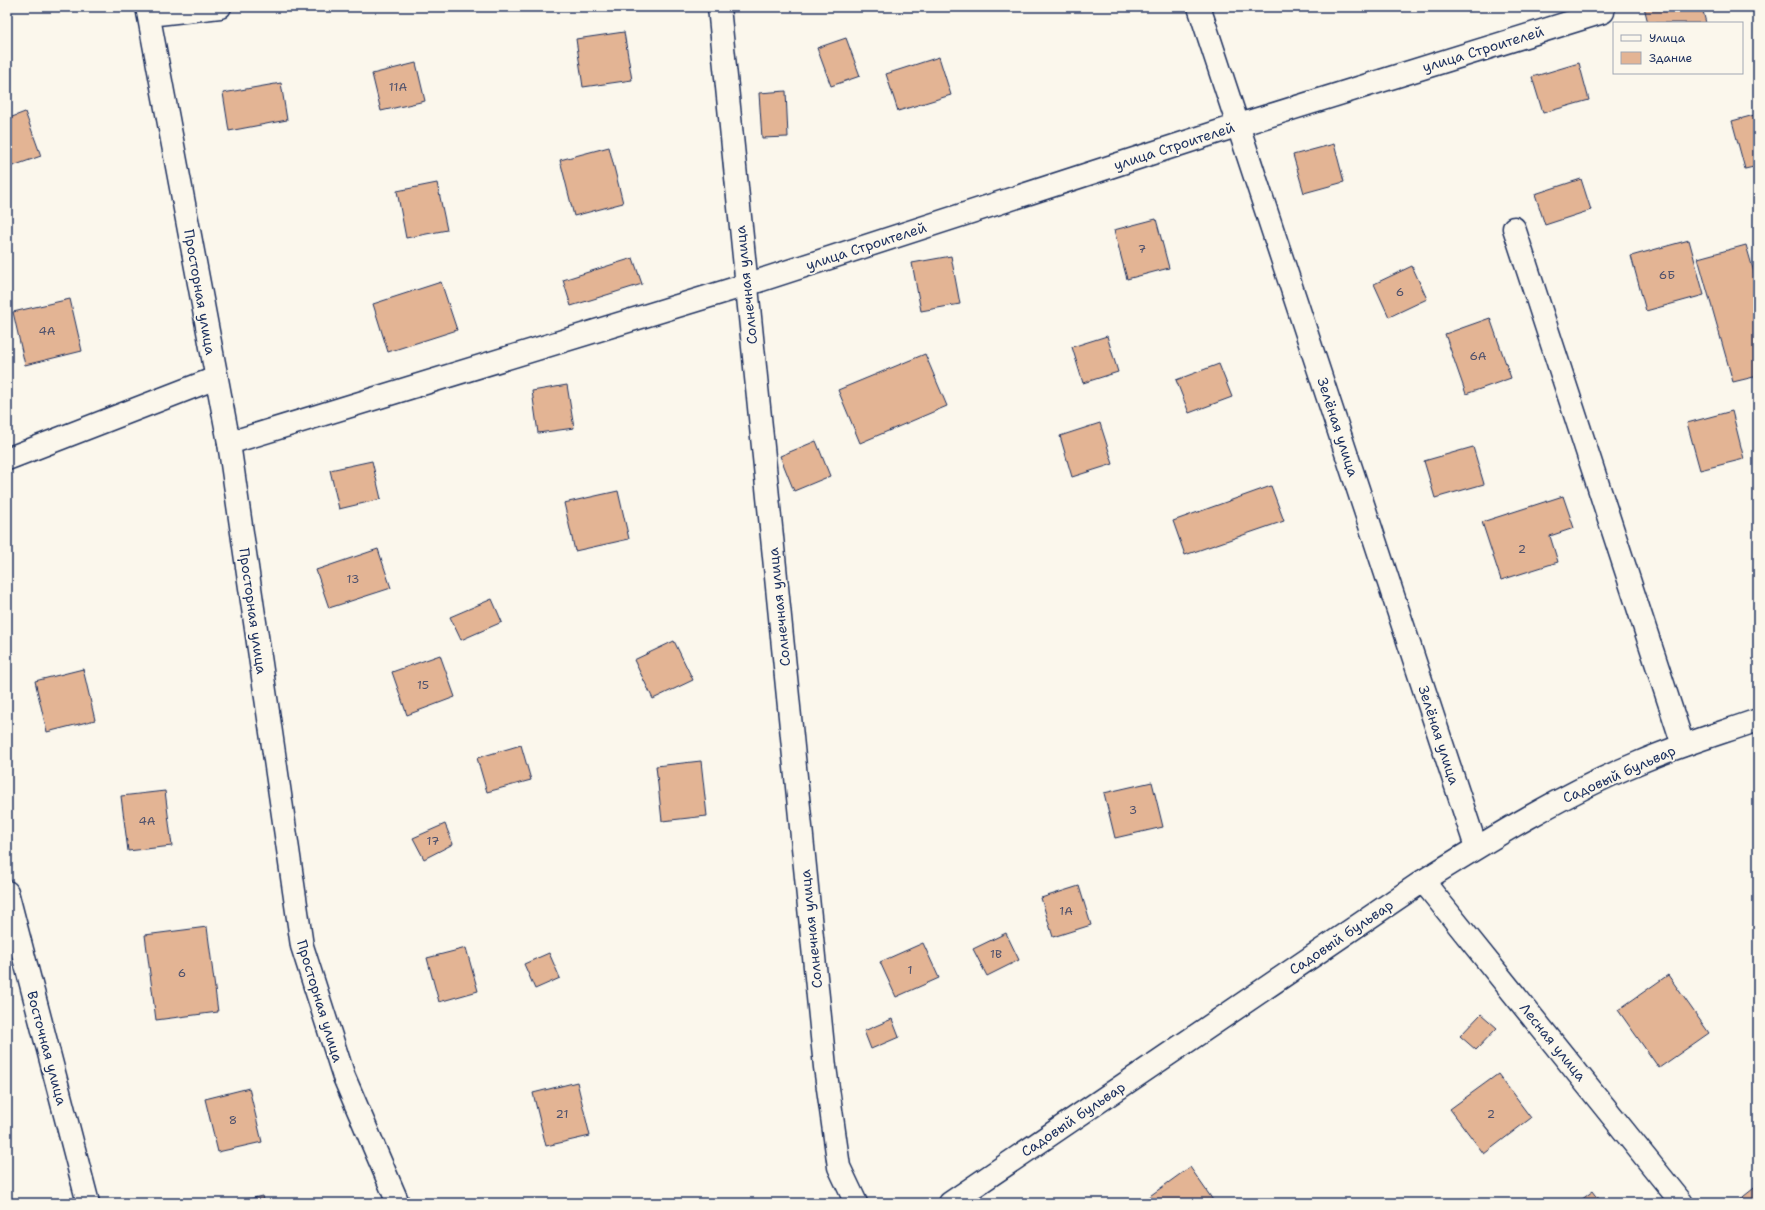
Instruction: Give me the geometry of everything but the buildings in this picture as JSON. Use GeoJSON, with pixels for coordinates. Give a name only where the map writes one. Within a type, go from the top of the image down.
{"type":"FeatureCollection","features":[{"type":"Feature","properties":{"kind":"street"},"geometry":{"type":"LineString","coordinates":[[148,11],[220,7]]}},
{"type":"Feature","properties":{"kind":"street","name":"Солнечная улица"},"geometry":{"type":"LineString","coordinates":[[719,7],[825,1067],[839,1167],[856,1203]]}},
{"type":"Feature","properties":{"kind":"street","name":"Зелёная улица"},"geometry":{"type":"LineString","coordinates":[[1199,7],[1476,847]]}},
{"type":"Feature","properties":{"kind":"street","name":"Просторная улица"},"geometry":{"type":"LineString","coordinates":[[148,11],[229,442],[302,946],[344,1077],[398,1203]]}},
{"type":"Feature","properties":{"kind":"street","name":"улица Строителей"},"geometry":{"type":"LineString","coordinates":[[229,442],[746,285],[1239,126],[1603,12]]}},
{"type":"Feature","properties":{"kind":"street"},"geometry":{"type":"LineString","coordinates":[[1514,228],[1683,745]]}},
{"type":"Feature","properties":{"kind":"street"},"geometry":{"type":"LineString","coordinates":[[7,460],[216,378]]}},
{"type":"Feature","properties":{"kind":"street","name":"Садовый бульвар"},"geometry":{"type":"LineString","coordinates":[[950,1203],[1423,881],[1476,847],[1561,799],[1637,763],[1683,745],[1758,720]]}},
{"type":"Feature","properties":{"kind":"street","name":"Лесная улица"},"geometry":{"type":"LineString","coordinates":[[1423,881],[1682,1203]]}},
{"type":"Feature","properties":{"kind":"street","name":"Восточная улица"},"geometry":{"type":"LineString","coordinates":[[7,892],[88,1203]]}}]}
